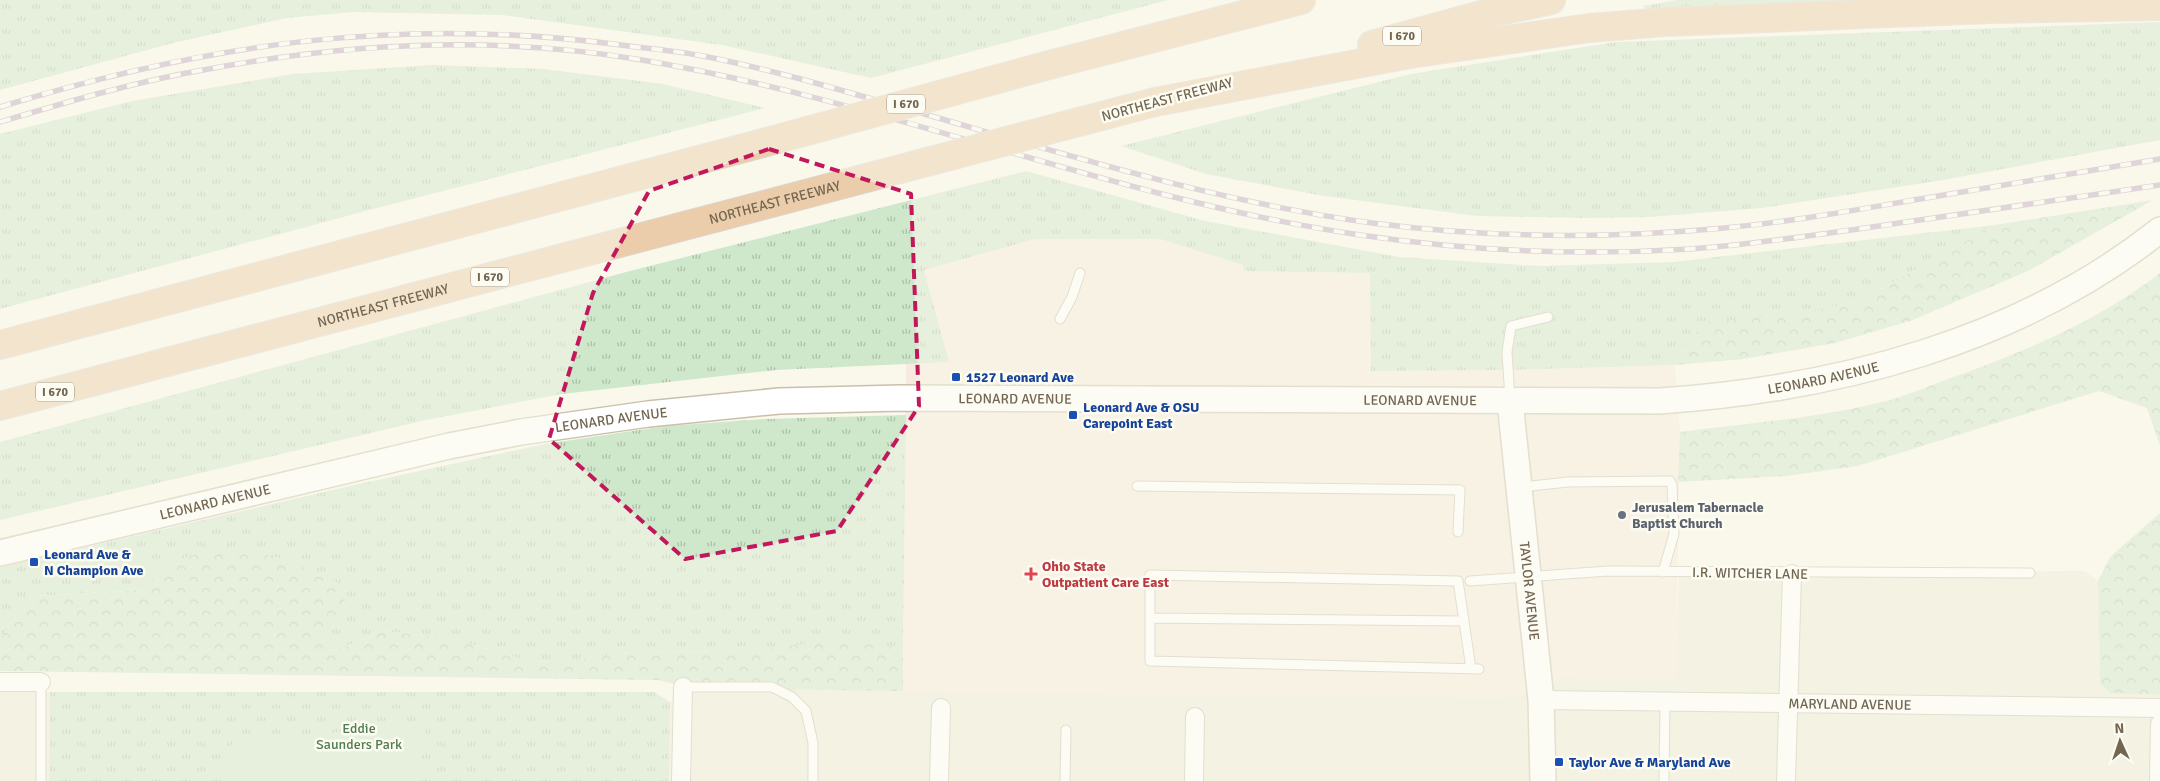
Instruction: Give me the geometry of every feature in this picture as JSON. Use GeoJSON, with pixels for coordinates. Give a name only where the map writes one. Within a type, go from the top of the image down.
{"type":"FeatureCollection","features":[{"type":"Feature","properties":{"kind":"highway","name":"I 670"},"geometry":{"type":"LineString","coordinates":[[0,345],[1053,64],[1301,0]]}},
{"type":"Feature","properties":{"kind":"highway","name":"NORTHEAST FREEWAY"},"geometry":{"type":"LineString","coordinates":[[0,406],[1481,15],[1551,0]]}},
{"type":"Feature","properties":{"kind":"highway"},"geometry":{"type":"LineString","coordinates":[[1155,102],[1410,54],[1589,28],[1665,22],[1991,9],[2160,6]]}},
{"type":"Feature","properties":{"kind":"street","name":"LEONARD AVENUE"},"geometry":{"type":"LineString","coordinates":[[0,553],[449,446],[591,422],[779,401],[882,398],[1660,401],[1767,390],[1861,372],[1938,348],[2026,311],[2100,271],[2160,230]]}},
{"type":"Feature","properties":{"kind":"street","name":"TAYLOR AVENUE"},"geometry":{"type":"LineString","coordinates":[[1510,401],[1541,700],[1543,781]]}},
{"type":"Feature","properties":{"kind":"street"},"geometry":{"type":"LineString","coordinates":[[1786,781],[1792,574]]}},
{"type":"Feature","properties":{"kind":"street"},"geometry":{"type":"LineString","coordinates":[[0,682],[41,682]]}},
{"type":"Feature","properties":{"kind":"street"},"geometry":{"type":"LineString","coordinates":[[681,781],[683,687]]}},
{"type":"Feature","properties":{"kind":"street","name":"MARYLAND AVENUE"},"geometry":{"type":"LineString","coordinates":[[1541,700],[2160,708]]}},
{"type":"Feature","properties":{"kind":"street"},"geometry":{"type":"LineString","coordinates":[[939,781],[941,708]]}},
{"type":"Feature","properties":{"kind":"street"},"geometry":{"type":"LineString","coordinates":[[1194,781],[1195,716]]}},
{"type":"Feature","properties":{"kind":"street"},"geometry":{"type":"LineString","coordinates":[[2159,781],[2160,724]]}},
{"type":"Feature","properties":{"kind":"lane"},"geometry":{"type":"LineString","coordinates":[[1060,319],[1072,297],[1080,273]]}},
{"type":"Feature","properties":{"kind":"lane"},"geometry":{"type":"LineString","coordinates":[[1510,401],[1507,352],[1511,326],[1548,317]]}},
{"type":"Feature","properties":{"kind":"lane"},"geometry":{"type":"LineString","coordinates":[[1519,487],[1568,482],[1670,481],[1672,485],[1674,534],[1663,572]]}},
{"type":"Feature","properties":{"kind":"lane"},"geometry":{"type":"LineString","coordinates":[[1137,486],[1460,490],[1458,532]]}},
{"type":"Feature","properties":{"kind":"lane","name":"I.R. WITCHER LANE"},"geometry":{"type":"LineString","coordinates":[[1470,581],[1608,571],[1792,574],[2030,573]]}},
{"type":"Feature","properties":{"kind":"lane"},"geometry":{"type":"LineString","coordinates":[[1150,575],[1458,581],[1464,621],[1475,669],[1150,661],[1150,575]]}},
{"type":"Feature","properties":{"kind":"lane"},"geometry":{"type":"LineString","coordinates":[[1150,618],[1464,621]]}},
{"type":"Feature","properties":{"kind":"lane"},"geometry":{"type":"LineString","coordinates":[[41,682],[41,781]]}},
{"type":"Feature","properties":{"kind":"lane"},"geometry":{"type":"LineString","coordinates":[[683,687],[772,687],[792,697],[806,711],[813,743],[813,781]]}},
{"type":"Feature","properties":{"kind":"lane"},"geometry":{"type":"LineString","coordinates":[[1664,781],[1665,702]]}},
{"type":"Feature","properties":{"kind":"lane"},"geometry":{"type":"LineString","coordinates":[[1065,781],[1066,730]]}},
{"type":"Feature","properties":{"kind":"highlighted area"},"geometry":{"type":"Polygon","coordinates":[[[769,149],[911,194],[919,406],[837,531],[685,559],[549,439],[593,293],[649,191],[769,149]]]}},
{"type":"Feature","properties":{"kind":"shaded area"},"geometry":{"type":"Polygon","coordinates":[[[1035,239],[1160,239],[1244,265],[1244,271],[1370,273],[1372,371],[1511,370],[1675,365],[1680,432],[1676,678],[1587,679],[1567,675],[1513,698],[903,691],[906,364],[948,362],[924,270],[1035,239]]]}},
{"type":"Feature","properties":{"kind":"shaded area"},"geometry":{"type":"Polygon","coordinates":[[[2085,571],[2098,581],[2100,685],[2110,693],[2160,695],[2160,781],[669,781],[670,702],[691,688],[1513,698],[1567,675],[1587,679],[1675,678],[1679,575],[2085,571]]]}},
{"type":"Feature","properties":{"kind":"shaded area"},"geometry":{"type":"Polygon","coordinates":[[[0,691],[50,692],[49,781],[0,781],[0,691]]]}},
{"type":"Feature","properties":{"kind":"green space"},"geometry":{"type":"Polygon","coordinates":[[[0,0],[1168,0],[871,78],[722,45],[503,15],[353,12],[287,18],[173,43],[0,90],[0,0]]]}},
{"type":"Feature","properties":{"kind":"green space"},"geometry":{"type":"Polygon","coordinates":[[[1678,0],[1949,0],[1653,13],[1643,6],[1678,0]]]}},
{"type":"Feature","properties":{"kind":"green space"},"geometry":{"type":"Polygon","coordinates":[[[2160,22],[2160,140],[1943,180],[1762,208],[1650,217],[1477,216],[1324,196],[1206,174],[1121,146],[1411,74],[1616,42],[2160,22]]]}},
{"type":"Feature","properties":{"kind":"green space"},"geometry":{"type":"Polygon","coordinates":[[[432,65],[543,69],[663,84],[765,108],[373,209],[0,309],[0,134],[132,101],[293,74],[432,65]]]}},
{"type":"Feature","properties":{"kind":"green space"},"geometry":{"type":"Polygon","coordinates":[[[1026,171],[1205,221],[1399,257],[1539,266],[1673,262],[1995,225],[1861,300],[1685,343],[1675,365],[1511,370],[1371,371],[1370,273],[1244,271],[1243,265],[1160,239],[1035,239],[924,270],[949,362],[776,370],[562,394],[426,420],[0,520],[0,442],[630,271],[1026,171]]]}},
{"type":"Feature","properties":{"kind":"green space"},"geometry":{"type":"Polygon","coordinates":[[[2153,200],[2028,271],[1910,321],[1835,343],[1743,359],[1675,365],[1685,343],[1707,322],[1800,314],[1861,300],[1995,225],[2153,200]]]}},
{"type":"Feature","properties":{"kind":"green space"},"geometry":{"type":"Polygon","coordinates":[[[2160,273],[2160,446],[2147,408],[2099,391],[1858,466],[1786,476],[1678,482],[1680,432],[1812,416],[1898,398],[2006,357],[2060,334],[2111,306],[2160,273]]]}},
{"type":"Feature","properties":{"kind":"green space"},"geometry":{"type":"Polygon","coordinates":[[[906,415],[903,650],[881,646],[736,652],[639,651],[572,660],[531,662],[453,639],[385,631],[332,651],[323,640],[346,609],[166,564],[146,590],[32,596],[0,639],[0,567],[350,486],[545,444],[666,426],[765,419],[906,415]]]}},
{"type":"Feature","properties":{"kind":"green space"},"geometry":{"type":"Polygon","coordinates":[[[2160,513],[2160,695],[2110,693],[2100,684],[2098,581],[2110,557],[2160,513]]]}},
{"type":"Feature","properties":{"kind":"green space"},"geometry":{"type":"Polygon","coordinates":[[[224,545],[288,560],[343,585],[346,609],[323,640],[332,651],[385,631],[453,639],[531,662],[572,660],[639,651],[736,652],[854,638],[903,650],[903,691],[691,688],[658,680],[0,671],[0,639],[32,596],[146,590],[165,564],[224,545]]]}},
{"type":"Feature","properties":{"kind":"green space","name":"Eddie Saunders Park"},"geometry":{"type":"Polygon","coordinates":[[[50,692],[654,692],[670,702],[669,781],[49,781],[50,692]]]}},
{"type":"Feature","properties":{"kind":"green space"},"geometry":{"type":"Polygon","coordinates":[[[426,727],[420,768],[415,781],[224,781],[224,753],[237,738],[426,727]]]}},
{"type":"Feature","properties":{"kind":"railway"},"geometry":{"type":"LineString","coordinates":[[0,107],[154,66],[307,41],[383,35],[461,33],[540,37],[675,52],[732,62],[829,87],[1134,173],[1252,202],[1372,223],[1460,232],[1504,234],[1636,234],[1724,228],[1847,211],[2160,159]]}},
{"type":"Feature","properties":{"kind":"railway"},"geometry":{"type":"LineString","coordinates":[[0,122],[126,86],[257,61],[367,48],[477,45],[587,52],[642,60],[733,78],[822,100],[1089,175],[1179,198],[1269,219],[1360,235],[1442,245],[1566,252],[1690,249],[1756,243],[2160,185]]}},
{"type":"Feature","properties":{"kind":"place","name":"1527 Leonard Ave"},"geometry":{"type":"Point","coordinates":[956,377]}},
{"type":"Feature","properties":{"kind":"place","name":"Leonard Ave & OSU Carepoint East"},"geometry":{"type":"Point","coordinates":[1073,415]}},
{"type":"Feature","properties":{"kind":"place","name":"Jerusalem Tabernacle Baptist Church"},"geometry":{"type":"Point","coordinates":[1622,515]}},
{"type":"Feature","properties":{"kind":"place","name":"Leonard Ave & N Champion Ave"},"geometry":{"type":"Point","coordinates":[34,562]}},
{"type":"Feature","properties":{"kind":"place","name":"Ohio State Outpatient Care East"},"geometry":{"type":"Point","coordinates":[1031,574]}},
{"type":"Feature","properties":{"kind":"place","name":"Taylor Ave & Maryland Ave"},"geometry":{"type":"Point","coordinates":[1559,762]}}]}
